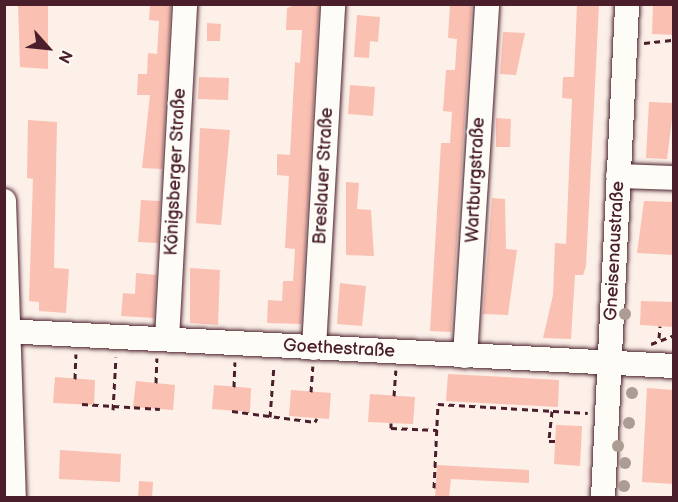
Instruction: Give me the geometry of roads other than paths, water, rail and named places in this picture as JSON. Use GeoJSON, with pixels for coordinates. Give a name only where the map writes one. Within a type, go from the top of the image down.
{"type":"FeatureCollection","features":[{"type":"Feature","properties":{"kind":"street","name":"Königsberger Straße"},"geometry":{"type":"LineString","coordinates":[[163,339],[185,4]]}},
{"type":"Feature","properties":{"kind":"street","name":"Breslauer Straße"},"geometry":{"type":"LineString","coordinates":[[314,348],[333,4]]}},
{"type":"Feature","properties":{"kind":"street","name":"Wartburgstraße"},"geometry":{"type":"LineString","coordinates":[[465,356],[487,4]]}},
{"type":"Feature","properties":{"kind":"street","name":"Gneisenaustraße"},"geometry":{"type":"LineString","coordinates":[[603,498],[627,4]]}},
{"type":"Feature","properties":{"kind":"street"},"geometry":{"type":"LineString","coordinates":[[618,176],[674,178]]}},
{"type":"Feature","properties":{"kind":"street"},"geometry":{"type":"LineString","coordinates":[[4,201],[14,498]]}},
{"type":"Feature","properties":{"kind":"street","name":"Goethestraße"},"geometry":{"type":"LineString","coordinates":[[7,331],[674,366]]}}]}
